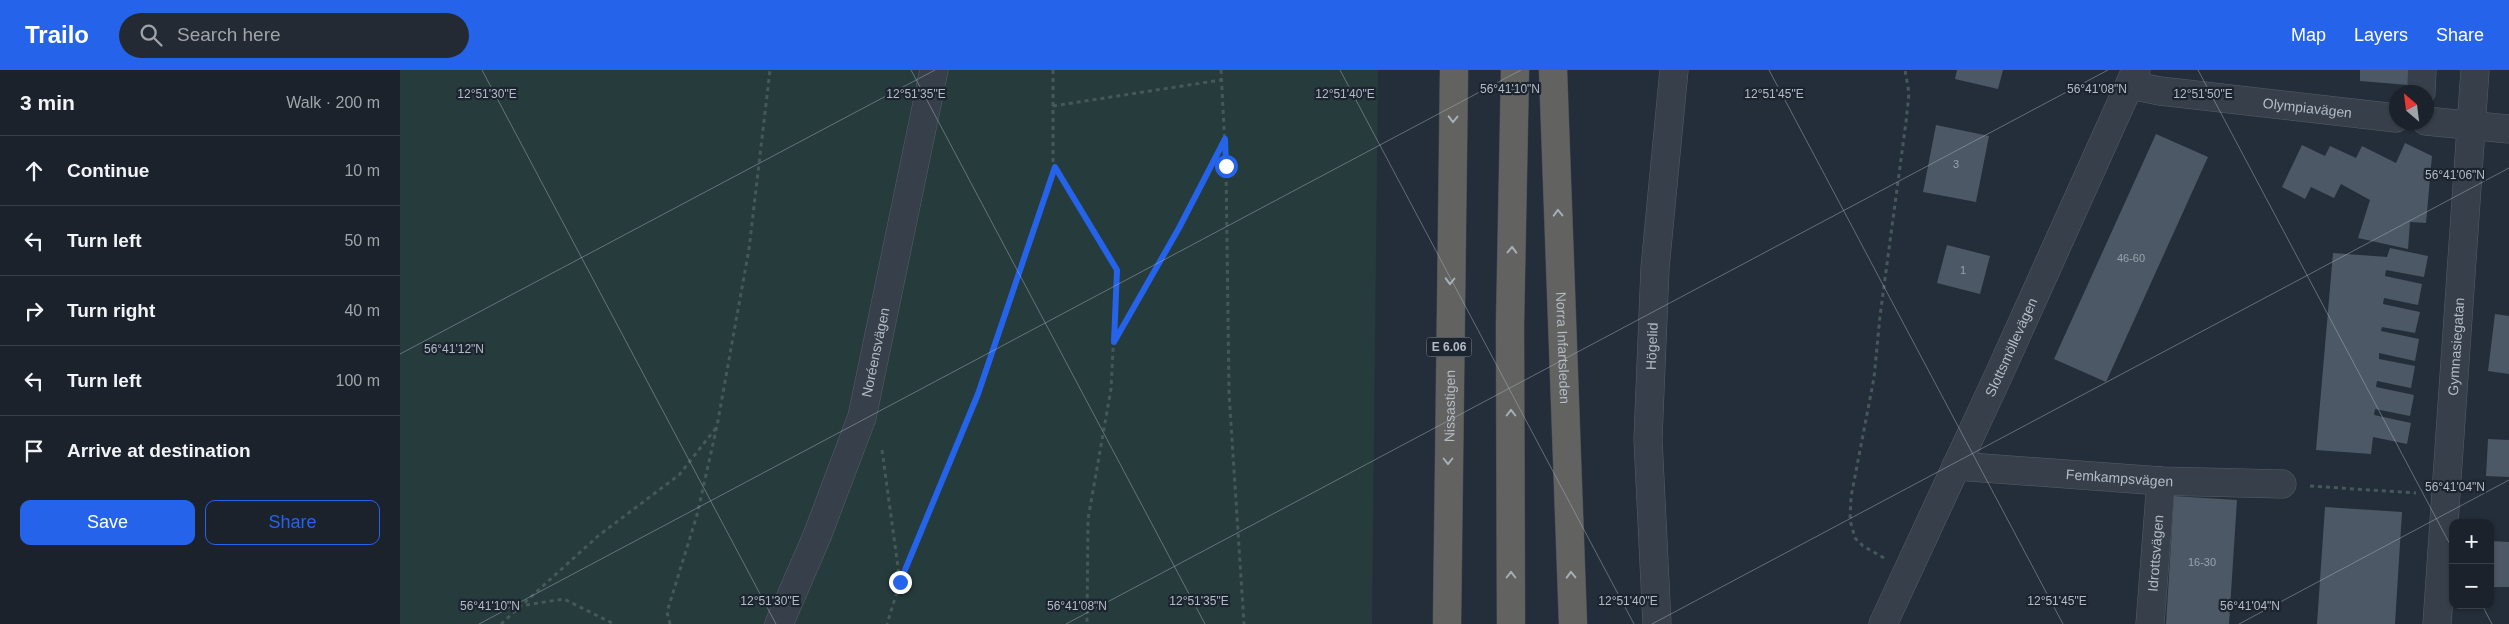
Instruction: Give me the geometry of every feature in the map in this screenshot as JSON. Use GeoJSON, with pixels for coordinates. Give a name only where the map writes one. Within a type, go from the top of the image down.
{"type":"FeatureCollection","features":[{"type":"Feature","properties":{"kind":"highway","name":"Nissastigen"},"geometry":{"type":"LineString","coordinates":[[1447,624],[1454,70]]}},
{"type":"Feature","properties":{"kind":"highway"},"geometry":{"type":"LineString","coordinates":[[1511,624],[1510,324],[1515,70]]}},
{"type":"Feature","properties":{"kind":"highway","name":"Norra Infartsleden"},"geometry":{"type":"LineString","coordinates":[[1553,70],[1573,624]]}},
{"type":"Feature","properties":{"kind":"street","name":"Noréensvägen"},"geometry":{"type":"LineString","coordinates":[[779,624],[817,536],[862,417],[934,70]]}},
{"type":"Feature","properties":{"kind":"street","name":"Högelid"},"geometry":{"type":"LineString","coordinates":[[1656,624],[1648,439],[1655,268],[1674,70]]}},
{"type":"Feature","properties":{"kind":"street"},"geometry":{"type":"LineString","coordinates":[[2421,85],[2422,70]]}},
{"type":"Feature","properties":{"kind":"street","name":"Gymnasiegatan"},"geometry":{"type":"LineString","coordinates":[[2437,624],[2474,70]]}},
{"type":"Feature","properties":{"kind":"street","name":"Slottsmöllevägen"},"geometry":{"type":"LineString","coordinates":[[1883,624],[2133,78]]}},
{"type":"Feature","properties":{"kind":"street","name":"Olympiavägen"},"geometry":{"type":"LineString","coordinates":[[2133,78],[2160,91],[2389,117]]}},
{"type":"Feature","properties":{"kind":"street"},"geometry":{"type":"LineString","coordinates":[[2434,122],[2509,129]]}},
{"type":"Feature","properties":{"kind":"street","name":"Femkampsvägen"},"geometry":{"type":"LineString","coordinates":[[1956,466],[2161,481],[2282,484]]}},
{"type":"Feature","properties":{"kind":"street","name":"Idrottsvägen"},"geometry":{"type":"LineString","coordinates":[[2150,624],[2161,481]]}},
{"type":"Feature","properties":{"kind":"path"},"geometry":{"type":"LineString","coordinates":[[670,624],[667,612],[697,515],[717,426],[750,249],[770,70]]}},
{"type":"Feature","properties":{"kind":"path"},"geometry":{"type":"LineString","coordinates":[[887,624],[900,582],[978,394],[1055,167],[1053,70]]}},
{"type":"Feature","properties":{"kind":"path"},"geometry":{"type":"LineString","coordinates":[[1220,70],[1225,139],[1229,393],[1244,624]]}},
{"type":"Feature","properties":{"kind":"path"},"geometry":{"type":"LineString","coordinates":[[1905,70],[1909,93],[1906,122],[1880,316],[1874,378],[1851,497],[1850,520],[1855,538],[1863,546],[1908,572]]}},
{"type":"Feature","properties":{"kind":"path"},"geometry":{"type":"LineString","coordinates":[[1053,106],[1221,80]]}},
{"type":"Feature","properties":{"kind":"path"},"geometry":{"type":"LineString","coordinates":[[1114,342],[1179,228],[1225,139]]}},
{"type":"Feature","properties":{"kind":"path"},"geometry":{"type":"LineString","coordinates":[[1055,167],[1117,270],[1111,389],[1088,519],[1087,624]]}},
{"type":"Feature","properties":{"kind":"path"},"geometry":{"type":"LineString","coordinates":[[501,624],[598,536],[679,475],[717,426]]}},
{"type":"Feature","properties":{"kind":"path"},"geometry":{"type":"LineString","coordinates":[[882,449],[900,582]]}},
{"type":"Feature","properties":{"kind":"path"},"geometry":{"type":"LineString","coordinates":[[2282,484],[2447,495]]}},
{"type":"Feature","properties":{"kind":"path"},"geometry":{"type":"LineString","coordinates":[[524,605],[564,599],[614,624]]}},
{"type":"Feature","properties":{"kind":"green space"},"geometry":{"type":"Polygon","coordinates":[[[400,70],[1378,70],[1372,624],[400,624],[400,70]]]}},
{"type":"Feature","properties":{"kind":"building"},"geometry":{"type":"Polygon","coordinates":[[[1957,70],[2003,70],[1998,89],[1955,79],[1957,70]]]}},
{"type":"Feature","properties":{"kind":"building"},"geometry":{"type":"Polygon","coordinates":[[[2360,70],[2409,70],[2408,85],[2360,81],[2360,70]]]}},
{"type":"Feature","properties":{"kind":"building"},"geometry":{"type":"Polygon","coordinates":[[[1936,125],[1989,136],[1976,202],[1923,192],[1936,125]]]}},
{"type":"Feature","properties":{"kind":"building"},"geometry":{"type":"Polygon","coordinates":[[[2156,134],[2208,157],[2106,382],[2054,359],[2156,134]]]}},
{"type":"Feature","properties":{"kind":"building"},"geometry":{"type":"Polygon","coordinates":[[[2405,143],[2432,156],[2426,223],[2410,222],[2408,249],[2358,238],[2370,200],[2341,184],[2334,198],[2311,187],[2305,199],[2282,187],[2302,145],[2325,156],[2330,146],[2356,158],[2362,146],[2396,163],[2405,143]]]}},
{"type":"Feature","properties":{"kind":"building"},"geometry":{"type":"Polygon","coordinates":[[[1947,245],[1990,256],[1980,294],[1937,283],[1947,245]]]}},
{"type":"Feature","properties":{"kind":"building"},"geometry":{"type":"Polygon","coordinates":[[[2390,248],[2428,256],[2424,277],[2386,270],[2385,276],[2422,284],[2418,305],[2384,298],[2383,304],[2420,312],[2415,333],[2382,327],[2381,331],[2419,339],[2415,361],[2379,353],[2379,359],[2415,366],[2411,388],[2377,381],[2376,387],[2414,395],[2410,416],[2375,409],[2374,415],[2411,423],[2407,444],[2373,437],[2371,454],[2316,450],[2333,253],[2387,257],[2390,248]]]}},
{"type":"Feature","properties":{"kind":"building"},"geometry":{"type":"Polygon","coordinates":[[[2495,314],[2509,316],[2509,374],[2488,371],[2495,314]]]}},
{"type":"Feature","properties":{"kind":"building"},"geometry":{"type":"Polygon","coordinates":[[[2488,439],[2509,440],[2509,477],[2486,476],[2488,439]]]}},
{"type":"Feature","properties":{"kind":"building"},"geometry":{"type":"Polygon","coordinates":[[[2174,496],[2237,500],[2229,624],[2166,624],[2174,496]]]}},
{"type":"Feature","properties":{"kind":"building"},"geometry":{"type":"Polygon","coordinates":[[[2325,507],[2402,512],[2395,624],[2317,624],[2325,507]]]}},
{"type":"Feature","properties":{"kind":"building"},"geometry":{"type":"Polygon","coordinates":[[[2494,541],[2509,542],[2509,587],[2494,587],[2494,541]]]}},
{"type":"Feature","properties":{"kind":"route"},"geometry":{"type":"LineString","coordinates":[[900,582],[978,394],[1055,167],[1117,270],[1114,342],[1179,228],[1225,139],[1226,166]]}}]}
